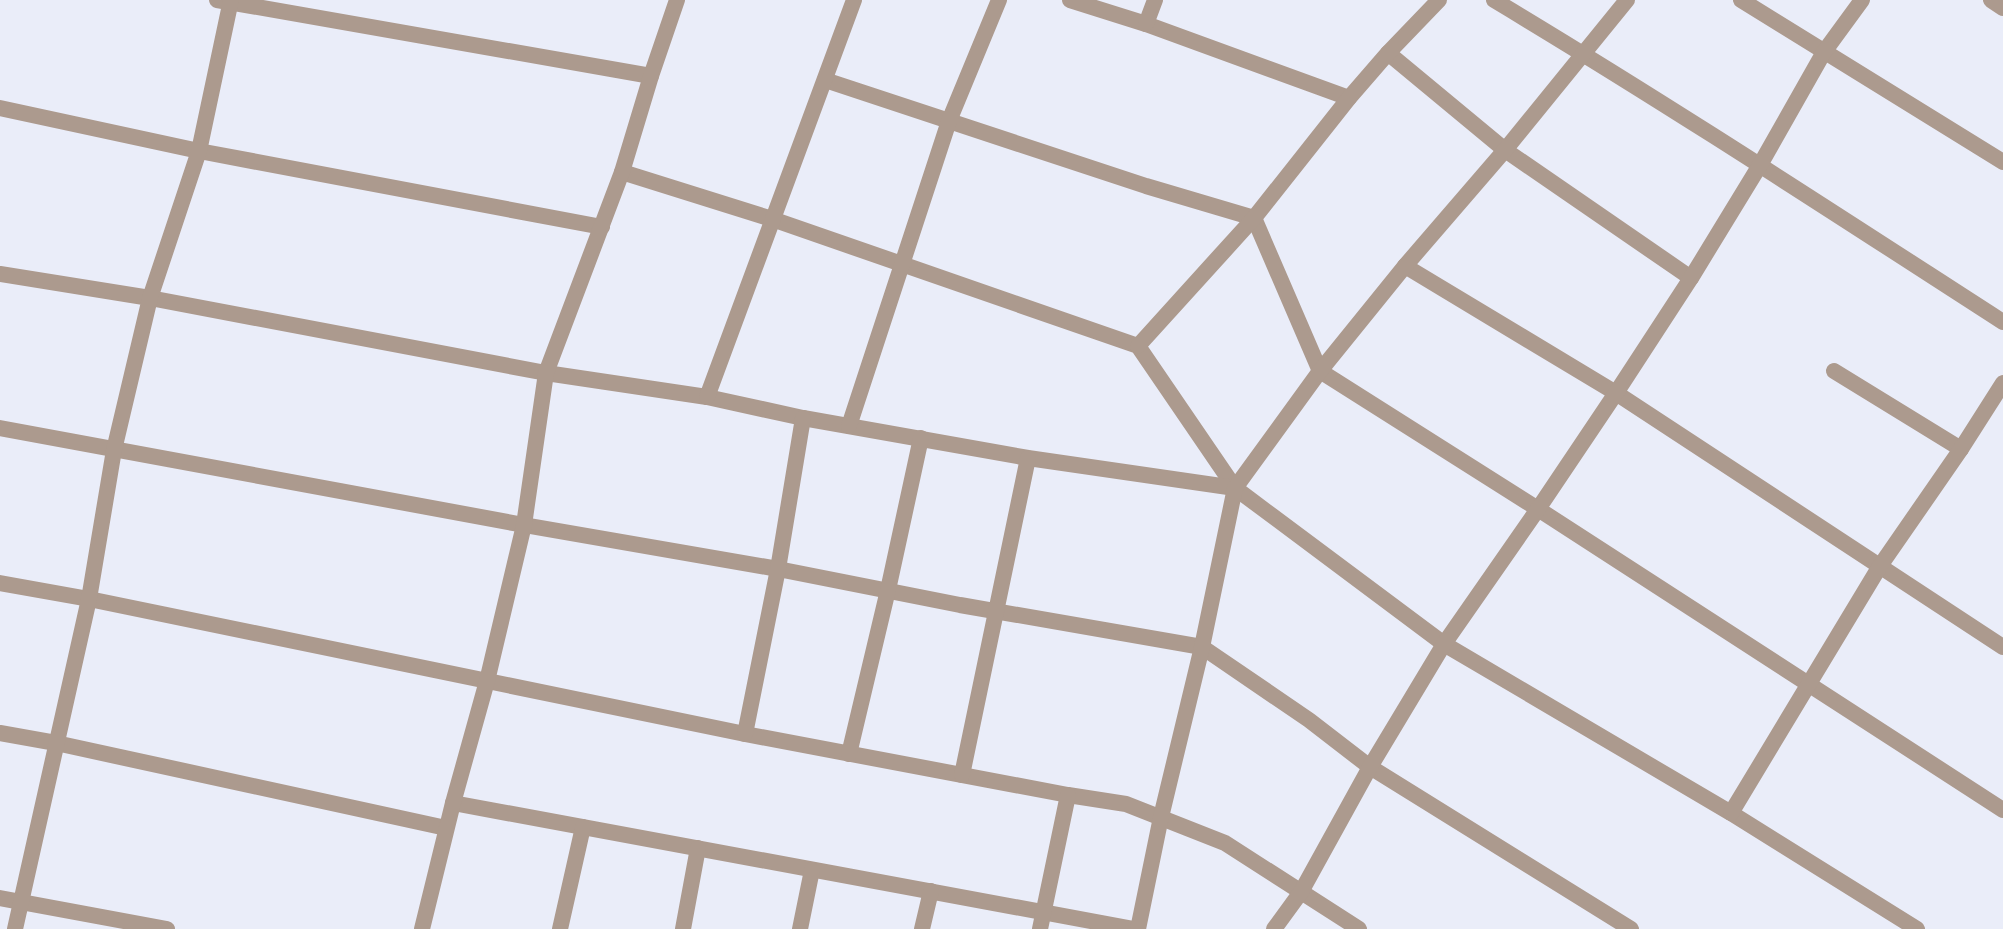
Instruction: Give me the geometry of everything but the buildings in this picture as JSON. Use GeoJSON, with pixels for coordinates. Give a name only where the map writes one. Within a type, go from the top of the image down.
{"type":"FeatureCollection","features":[{"type":"Feature","properties":{"kind":"street"},"geometry":{"type":"LineString","coordinates":[[422,929],[446,828],[487,681],[524,525],[546,373],[622,172],[677,0]]}},
{"type":"Feature","properties":{"kind":"street"},"geometry":{"type":"LineString","coordinates":[[707,397],[854,0]]}},
{"type":"Feature","properties":{"kind":"street"},"geometry":{"type":"LineString","coordinates":[[849,426],[949,121],[999,0]]}},
{"type":"Feature","properties":{"kind":"street"},"geometry":{"type":"LineString","coordinates":[[1070,0],[1146,24],[1348,98]]}},
{"type":"Feature","properties":{"kind":"street"},"geometry":{"type":"LineString","coordinates":[[1146,24],[1155,0]]}},
{"type":"Feature","properties":{"kind":"street"},"geometry":{"type":"LineString","coordinates":[[1138,346],[1254,218],[1348,98],[1439,0]]}},
{"type":"Feature","properties":{"kind":"street"},"geometry":{"type":"LineString","coordinates":[[1494,0],[1760,165],[2003,322]]}},
{"type":"Feature","properties":{"kind":"street"},"geometry":{"type":"LineString","coordinates":[[453,803],[931,891],[1042,921],[1136,929],[1202,647],[1234,488],[1320,371],[1627,0]]}},
{"type":"Feature","properties":{"kind":"street"},"geometry":{"type":"LineString","coordinates":[[1741,0],[2003,162]]}},
{"type":"Feature","properties":{"kind":"street"},"geometry":{"type":"LineString","coordinates":[[1274,929],[1301,892],[1370,767],[1444,644],[1539,509],[1691,278],[1760,165],[1824,52],[1862,0]]}},
{"type":"Feature","properties":{"kind":"street"},"geometry":{"type":"LineString","coordinates":[[1991,0],[2003,8]]}},
{"type":"Feature","properties":{"kind":"street"},"geometry":{"type":"LineString","coordinates":[[15,929],[89,599],[114,450],[150,298],[199,151],[226,1],[651,76]]}},
{"type":"Feature","properties":{"kind":"street"},"geometry":{"type":"LineString","coordinates":[[1388,53],[1505,150],[1691,278]]}},
{"type":"Feature","properties":{"kind":"street"},"geometry":{"type":"LineString","coordinates":[[825,80],[1146,186],[1254,218]]}},
{"type":"Feature","properties":{"kind":"street"},"geometry":{"type":"LineString","coordinates":[[0,108],[199,151],[602,227]]}},
{"type":"Feature","properties":{"kind":"street"},"geometry":{"type":"LineString","coordinates":[[622,172],[772,219],[1138,346],[1234,488],[1444,644],[1731,813],[1917,929]]}},
{"type":"Feature","properties":{"kind":"street"},"geometry":{"type":"LineString","coordinates":[[1254,218],[1320,371],[1539,509],[2003,810]]}},
{"type":"Feature","properties":{"kind":"street"},"geometry":{"type":"LineString","coordinates":[[1405,266],[1616,393],[2003,647]]}},
{"type":"Feature","properties":{"kind":"street"},"geometry":{"type":"LineString","coordinates":[[0,274],[150,298],[546,373],[707,397],[803,418],[1028,458],[1234,488]]}},
{"type":"Feature","properties":{"kind":"street"},"geometry":{"type":"LineString","coordinates":[[1834,371],[1961,449]]}},
{"type":"Feature","properties":{"kind":"street"},"geometry":{"type":"LineString","coordinates":[[1731,813],[1880,566],[1961,449],[2003,383]]}},
{"type":"Feature","properties":{"kind":"street"},"geometry":{"type":"LineString","coordinates":[[745,734],[778,569],[803,418]]}},
{"type":"Feature","properties":{"kind":"street"},"geometry":{"type":"LineString","coordinates":[[0,428],[1202,647],[1309,720],[1370,767],[1631,929]]}},
{"type":"Feature","properties":{"kind":"street"},"geometry":{"type":"LineString","coordinates":[[849,754],[921,438]]}},
{"type":"Feature","properties":{"kind":"street"},"geometry":{"type":"LineString","coordinates":[[962,775],[1028,458]]}},
{"type":"Feature","properties":{"kind":"street"},"geometry":{"type":"LineString","coordinates":[[0,583],[89,599],[745,734],[1126,804],[1225,843],[1359,929]]}},
{"type":"Feature","properties":{"kind":"street"},"geometry":{"type":"LineString","coordinates":[[0,733],[56,743],[446,828]]}},
{"type":"Feature","properties":{"kind":"street"},"geometry":{"type":"LineString","coordinates":[[1042,921],[1068,795]]}},
{"type":"Feature","properties":{"kind":"street"},"geometry":{"type":"LineString","coordinates":[[560,929],[583,827]]}},
{"type":"Feature","properties":{"kind":"street"},"geometry":{"type":"LineString","coordinates":[[683,929],[698,848]]}},
{"type":"Feature","properties":{"kind":"street"},"geometry":{"type":"LineString","coordinates":[[800,929],[812,870]]}},
{"type":"Feature","properties":{"kind":"street"},"geometry":{"type":"LineString","coordinates":[[922,929],[931,891]]}},
{"type":"Feature","properties":{"kind":"street"},"geometry":{"type":"LineString","coordinates":[[0,898],[21,900],[167,929]]}}]}
